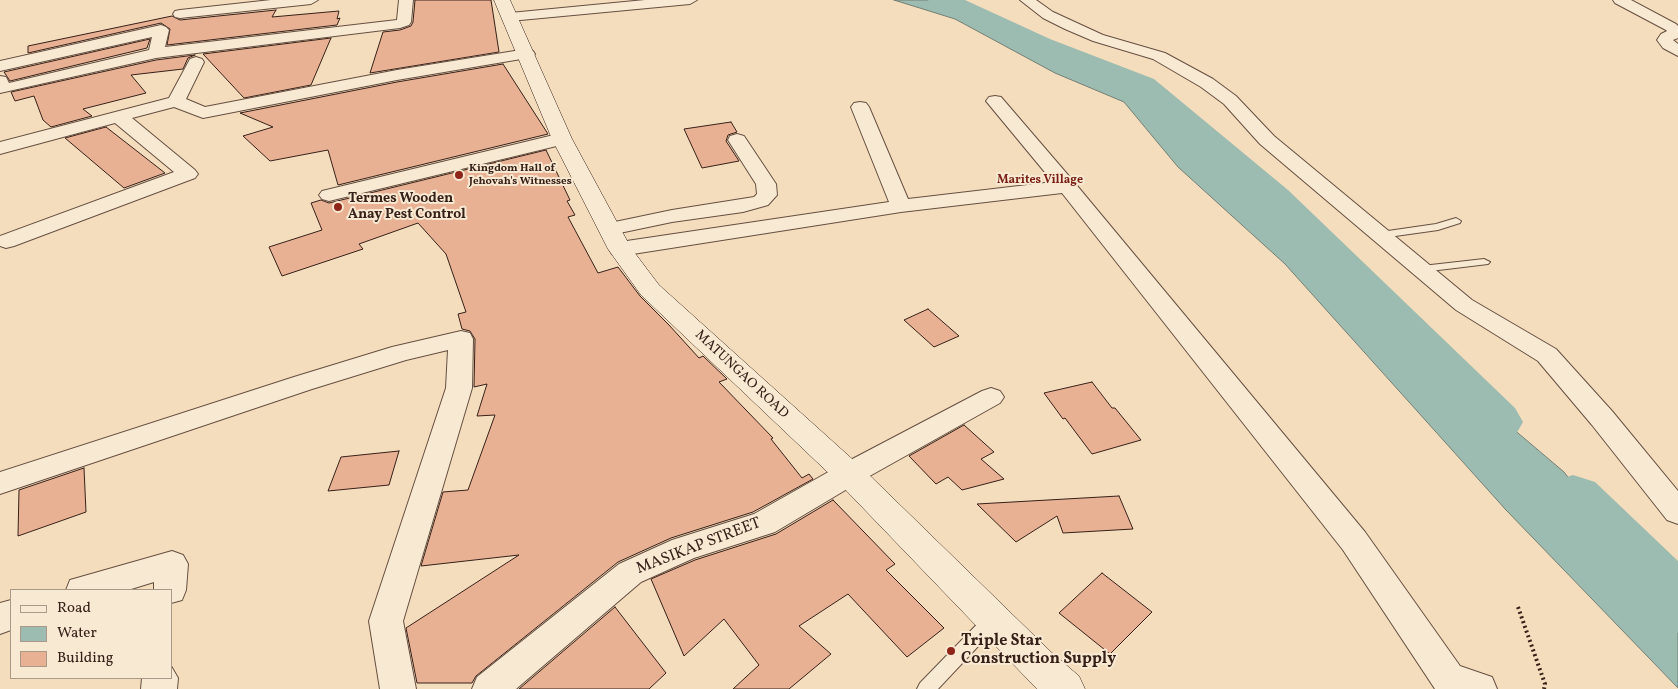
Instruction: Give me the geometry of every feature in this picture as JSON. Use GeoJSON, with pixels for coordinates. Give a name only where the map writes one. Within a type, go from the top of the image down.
{"type":"FeatureCollection","features":[{"type":"Feature","properties":{"kind":"main road","name":"MATUNGAO ROAD"},"geometry":{"type":"LineString","coordinates":[[506,9],[562,139],[615,239],[650,290],[849,474],[1037,664],[1065,689]]}},
{"type":"Feature","properties":{"kind":"street"},"geometry":{"type":"LineString","coordinates":[[180,14],[312,0]]}},
{"type":"Feature","properties":{"kind":"street"},"geometry":{"type":"LineString","coordinates":[[1,87],[156,53],[400,24],[404,22],[406,0]]}},
{"type":"Feature","properties":{"kind":"street"},"geometry":{"type":"LineString","coordinates":[[506,9],[690,0]]}},
{"type":"Feature","properties":{"kind":"street"},"geometry":{"type":"LineString","coordinates":[[1027,0],[1048,15],[1098,38],[1159,56],[1230,100],[1268,140],[1464,305],[1547,355],[1602,418],[1678,512]]}},
{"type":"Feature","properties":{"kind":"street"},"geometry":{"type":"LineString","coordinates":[[1620,0],[1671,27],[1675,31],[1674,34],[1666,37],[1664,40],[1678,51]]}},
{"type":"Feature","properties":{"kind":"street"},"geometry":{"type":"LineString","coordinates":[[0,66],[161,30],[156,53]]}},
{"type":"Feature","properties":{"kind":"street"},"geometry":{"type":"LineString","coordinates":[[0,148],[176,101],[203,113],[398,75],[527,54]]}},
{"type":"Feature","properties":{"kind":"street"},"geometry":{"type":"LineString","coordinates":[[176,101],[196,62]]}},
{"type":"Feature","properties":{"kind":"street"},"geometry":{"type":"LineString","coordinates":[[995,101],[1067,186],[1354,541],[1448,678],[1479,689]]}},
{"type":"Feature","properties":{"kind":"street"},"geometry":{"type":"LineString","coordinates":[[860,108],[901,206]]}},
{"type":"Feature","properties":{"kind":"street"},"geometry":{"type":"LineString","coordinates":[[6,241],[188,174],[119,117]]}},
{"type":"Feature","properties":{"kind":"street"},"geometry":{"type":"LineString","coordinates":[[329,195],[562,139]]}},
{"type":"Feature","properties":{"kind":"street"},"geometry":{"type":"LineString","coordinates":[[615,239],[672,216],[744,206],[761,201],[767,196],[766,184],[737,140]]}},
{"type":"Feature","properties":{"kind":"street"},"geometry":{"type":"LineString","coordinates":[[615,239],[1067,186]]}},
{"type":"Feature","properties":{"kind":"street"},"geometry":{"type":"LineString","coordinates":[[0,483],[303,383],[400,353],[461,339],[459,388],[386,621],[398,689]]}},
{"type":"Feature","properties":{"kind":"street","name":"MASIKAP STREET"},"geometry":{"type":"LineString","coordinates":[[490,689],[630,573],[683,549],[764,522],[991,397]]}},
{"type":"Feature","properties":{"kind":"street"},"geometry":{"type":"LineString","coordinates":[[85,589],[172,564],[170,589]]}},
{"type":"Feature","properties":{"kind":"lane"},"geometry":{"type":"LineString","coordinates":[[1381,235],[1438,227],[1456,221]]}},
{"type":"Feature","properties":{"kind":"lane"},"geometry":{"type":"LineString","coordinates":[[1422,269],[1484,262]]}},
{"type":"Feature","properties":{"kind":"lane"},"geometry":{"type":"LineString","coordinates":[[926,689],[993,619]]}},
{"type":"Feature","properties":{"kind":"path"},"geometry":{"type":"LineString","coordinates":[[1518,607],[1545,684],[1544,689]]}},
{"type":"Feature","properties":{"kind":"water"},"geometry":{"type":"Polygon","coordinates":[[[894,0],[945,0],[1062,56],[1166,101],[1194,140],[1277,199],[1355,295],[1564,472],[1678,622],[1678,688],[1506,510],[1285,264],[1178,167],[1124,102],[1055,73],[955,19],[894,0]]]}},
{"type":"Feature","properties":{"kind":"building"},"geometry":{"type":"Polygon","coordinates":[[[415,0],[491,0],[499,52],[370,73],[383,32],[400,30],[411,26],[415,0]]]}},
{"type":"Feature","properties":{"kind":"building"},"geometry":{"type":"Polygon","coordinates":[[[276,10],[272,17],[339,11],[337,19],[340,18],[337,25],[167,45],[170,29],[161,23],[28,53],[28,46],[172,16],[180,20],[276,10]]]}},
{"type":"Feature","properties":{"kind":"building"},"geometry":{"type":"Polygon","coordinates":[[[331,38],[311,85],[244,98],[203,54],[331,38]]]}},
{"type":"Feature","properties":{"kind":"building"},"geometry":{"type":"Polygon","coordinates":[[[150,39],[147,48],[10,81],[4,72],[150,39]]]}},
{"type":"Feature","properties":{"kind":"building"},"geometry":{"type":"Polygon","coordinates":[[[195,55],[188,58],[183,69],[131,75],[146,93],[83,109],[92,116],[51,127],[43,120],[34,96],[15,101],[11,92],[156,60],[195,55]]]}},
{"type":"Feature","properties":{"kind":"building"},"geometry":{"type":"Polygon","coordinates":[[[503,64],[548,134],[338,185],[328,150],[270,161],[243,136],[273,127],[240,113],[397,82],[503,64]]]}},
{"type":"Feature","properties":{"kind":"building"},"geometry":{"type":"Polygon","coordinates":[[[731,122],[737,132],[728,135],[726,141],[739,161],[702,168],[684,129],[731,122]]]}},
{"type":"Feature","properties":{"kind":"building"},"geometry":{"type":"Polygon","coordinates":[[[106,127],[165,173],[124,188],[65,138],[106,127]]]}},
{"type":"Feature","properties":{"kind":"building"},"geometry":{"type":"Polygon","coordinates":[[[546,150],[570,200],[567,201],[575,215],[568,217],[598,273],[618,267],[640,296],[699,358],[703,356],[727,379],[719,382],[773,438],[771,439],[802,478],[809,474],[813,479],[753,512],[671,538],[618,562],[476,676],[472,683],[417,683],[406,628],[519,555],[421,566],[443,492],[468,490],[495,415],[477,416],[487,384],[474,387],[475,339],[470,331],[462,329],[458,314],[466,312],[446,254],[418,223],[359,244],[363,249],[282,276],[269,247],[322,230],[311,203],[321,200],[329,203],[546,150]]]}},
{"type":"Feature","properties":{"kind":"building"},"geometry":{"type":"Polygon","coordinates":[[[928,309],[959,336],[934,347],[904,320],[928,309]]]}},
{"type":"Feature","properties":{"kind":"building"},"geometry":{"type":"Polygon","coordinates":[[[1092,382],[1112,408],[1115,408],[1141,440],[1092,454],[1044,393],[1092,382]]]}},
{"type":"Feature","properties":{"kind":"building"},"geometry":{"type":"Polygon","coordinates":[[[964,425],[994,452],[981,459],[1004,479],[962,490],[948,477],[936,484],[909,456],[964,425]]]}},
{"type":"Feature","properties":{"kind":"building"},"geometry":{"type":"Polygon","coordinates":[[[399,451],[389,485],[328,491],[341,457],[399,451]]]}},
{"type":"Feature","properties":{"kind":"building"},"geometry":{"type":"Polygon","coordinates":[[[84,468],[86,512],[18,536],[19,490],[84,468]]]}},
{"type":"Feature","properties":{"kind":"building"},"geometry":{"type":"Polygon","coordinates":[[[1119,496],[1133,529],[1063,533],[1057,516],[1016,542],[977,504],[1119,496]]]}},
{"type":"Feature","properties":{"kind":"building"},"geometry":{"type":"Polygon","coordinates":[[[833,500],[895,564],[886,570],[944,628],[907,657],[848,594],[799,626],[831,654],[789,689],[733,689],[759,665],[724,619],[684,656],[651,579],[695,560],[776,534],[833,500]]]}},
{"type":"Feature","properties":{"kind":"building"},"geometry":{"type":"Polygon","coordinates":[[[1102,573],[1152,612],[1110,654],[1059,613],[1102,573]]]}},
{"type":"Feature","properties":{"kind":"building"},"geometry":{"type":"Polygon","coordinates":[[[615,607],[666,673],[649,689],[519,689],[615,607]]]}},
{"type":"Feature","properties":{"kind":"waterway"},"geometry":{"type":"LineString","coordinates":[[942,0],[1039,46],[1142,86],[1273,199],[1495,422]]}},
{"type":"Feature","properties":{"kind":"waterway"},"geometry":{"type":"LineString","coordinates":[[1573,499],[1678,604]]}},
{"type":"Feature","properties":{"kind":"place","name":"Kingdom Hall of Jehovah's Witnesses"},"geometry":{"type":"Point","coordinates":[459,175]}},
{"type":"Feature","properties":{"kind":"place","name":"Termes Wooden Anay Pest Control"},"geometry":{"type":"Point","coordinates":[338,207]}},
{"type":"Feature","properties":{"kind":"place","name":"Triple Star Construction Supply"},"geometry":{"type":"Point","coordinates":[951,651]}},
{"type":"Feature","properties":{"kind":"district","name":"Marites Village"},"geometry":{"type":"Point","coordinates":[1040,181]}}]}
